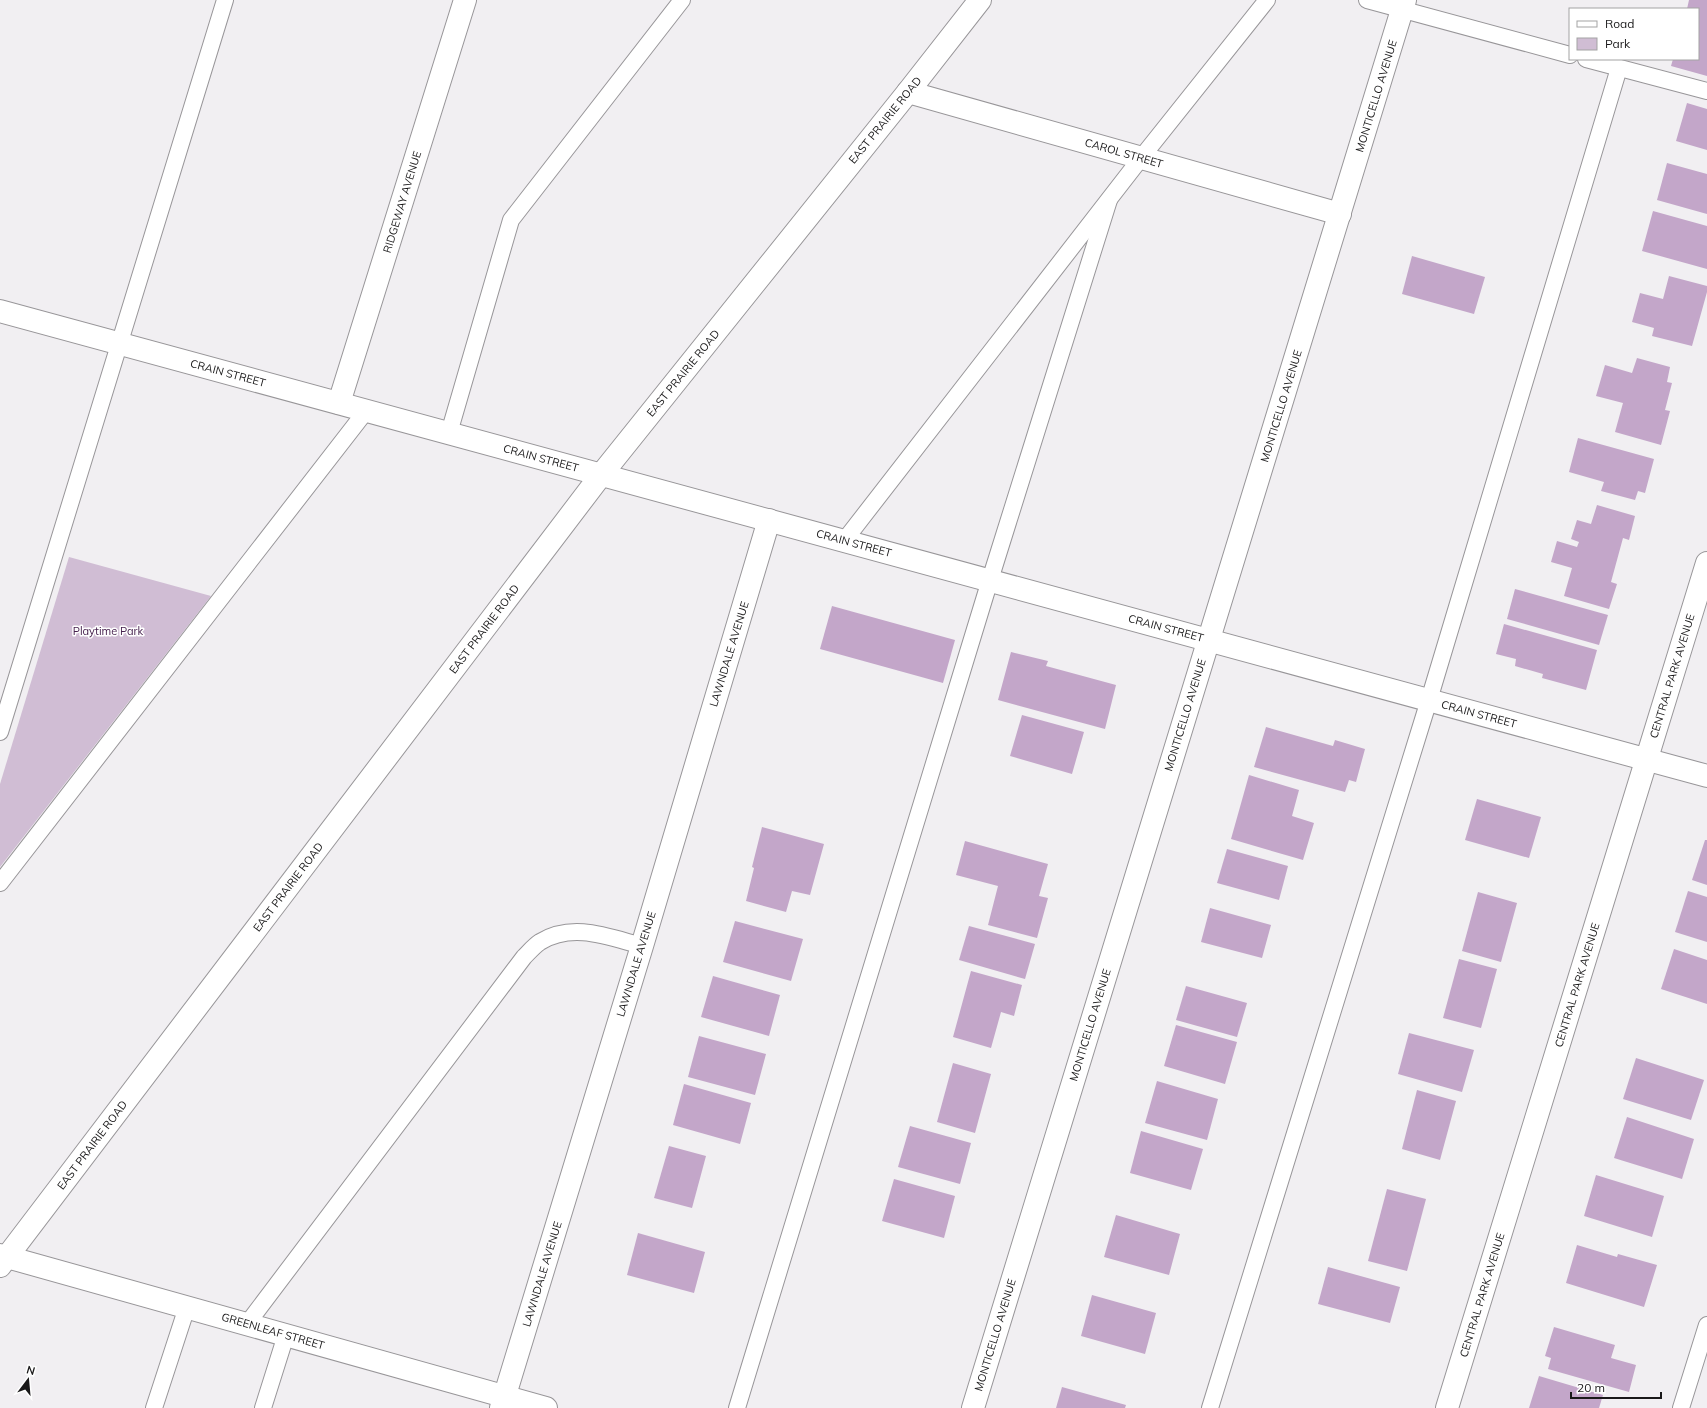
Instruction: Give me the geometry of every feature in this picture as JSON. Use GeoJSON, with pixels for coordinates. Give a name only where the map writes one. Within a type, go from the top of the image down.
{"type":"FeatureCollection","features":[{"type":"Feature","properties":{"kind":"street","name":"RIDGEWAY AVENUE"},"geometry":{"type":"LineString","coordinates":[[339,403],[465,0]]}},
{"type":"Feature","properties":{"kind":"street","name":"EAST PRAIRIE ROAD"},"geometry":{"type":"LineString","coordinates":[[2,1259],[601,475],[980,0]]}},
{"type":"Feature","properties":{"kind":"street","name":"MONTICELLO AVENUE"},"geometry":{"type":"LineString","coordinates":[[973,1408],[1404,5]]}},
{"type":"Feature","properties":{"kind":"street","name":"CAROL STREET"},"geometry":{"type":"LineString","coordinates":[[908,92],[1340,214]]}},
{"type":"Feature","properties":{"kind":"street","name":"CRAIN STREET"},"geometry":{"type":"LineString","coordinates":[[0,311],[1707,776]]}},
{"type":"Feature","properties":{"kind":"street","name":"LAWNDALE AVENUE"},"geometry":{"type":"LineString","coordinates":[[503,1402],[642,946],[769,520]]}},
{"type":"Feature","properties":{"kind":"street","name":"CENTRAL PARK AVENUE"},"geometry":{"type":"LineString","coordinates":[[1447,1408],[1707,563]]}},
{"type":"Feature","properties":{"kind":"street","name":"GREENLEAF STREET"},"geometry":{"type":"LineString","coordinates":[[2,1259],[187,1307],[286,1335],[503,1402],[546,1408]]}},
{"type":"Feature","properties":{"kind":"lane"},"geometry":{"type":"LineString","coordinates":[[0,732],[118,343],[225,0]]}},
{"type":"Feature","properties":{"kind":"lane"},"geometry":{"type":"LineString","coordinates":[[449,433],[511,220],[682,0]]}},
{"type":"Feature","properties":{"kind":"lane"},"geometry":{"type":"LineString","coordinates":[[844,541],[1140,158],[1267,0]]}},
{"type":"Feature","properties":{"kind":"lane"},"geometry":{"type":"LineString","coordinates":[[1367,0],[1404,5],[1569,55]]}},
{"type":"Feature","properties":{"kind":"lane"},"geometry":{"type":"LineString","coordinates":[[1590,60],[1707,91]]}},
{"type":"Feature","properties":{"kind":"lane"},"geometry":{"type":"LineString","coordinates":[[1210,1408],[1429,700],[1619,68]]}},
{"type":"Feature","properties":{"kind":"lane"},"geometry":{"type":"LineString","coordinates":[[737,1408],[990,580],[1109,200]]}},
{"type":"Feature","properties":{"kind":"lane"},"geometry":{"type":"LineString","coordinates":[[0,883],[366,410]]}},
{"type":"Feature","properties":{"kind":"lane"},"geometry":{"type":"LineString","coordinates":[[247,1324],[524,957],[540,942],[577,931],[594,933],[642,946]]}},
{"type":"Feature","properties":{"kind":"lane"},"geometry":{"type":"LineString","coordinates":[[154,1408],[187,1307]]}},
{"type":"Feature","properties":{"kind":"lane"},"geometry":{"type":"LineString","coordinates":[[1681,1408],[1707,1325]]}},
{"type":"Feature","properties":{"kind":"lane"},"geometry":{"type":"LineString","coordinates":[[263,1408],[286,1335]]}},
{"type":"Feature","properties":{"kind":"green space","name":"Playtime Park"},"geometry":{"type":"Polygon","coordinates":[[[69,557],[211,596],[0,867],[0,784],[69,557]]]}},
{"type":"Feature","properties":{"kind":"building"},"geometry":{"type":"Polygon","coordinates":[[[1689,0],[1707,0],[1707,76],[1671,66],[1673,60],[1699,60],[1699,8],[1687,8],[1689,0]]]}},
{"type":"Feature","properties":{"kind":"building"},"geometry":{"type":"Polygon","coordinates":[[[1687,103],[1707,109],[1707,150],[1676,141],[1687,103]]]}},
{"type":"Feature","properties":{"kind":"building"},"geometry":{"type":"Polygon","coordinates":[[[1667,163],[1707,174],[1707,214],[1657,200],[1667,163]]]}},
{"type":"Feature","properties":{"kind":"building"},"geometry":{"type":"Polygon","coordinates":[[[1653,211],[1707,226],[1707,269],[1642,251],[1653,211]]]}},
{"type":"Feature","properties":{"kind":"building"},"geometry":{"type":"Polygon","coordinates":[[[1412,256],[1485,277],[1474,314],[1402,294],[1412,256]]]}},
{"type":"Feature","properties":{"kind":"building"},"geometry":{"type":"Polygon","coordinates":[[[1669,276],[1707,286],[1707,292],[1692,346],[1652,336],[1654,328],[1632,322],[1640,293],[1663,299],[1669,276]]]}},
{"type":"Feature","properties":{"kind":"building"},"geometry":{"type":"Polygon","coordinates":[[[1637,358],[1670,367],[1667,382],[1672,383],[1665,410],[1670,411],[1661,445],[1615,432],[1623,403],[1596,396],[1605,365],[1632,373],[1637,358]]]}},
{"type":"Feature","properties":{"kind":"building"},"geometry":{"type":"Polygon","coordinates":[[[1578,438],[1654,459],[1645,493],[1638,491],[1635,500],[1601,491],[1604,482],[1569,472],[1578,438]]]}},
{"type":"Feature","properties":{"kind":"building"},"geometry":{"type":"Polygon","coordinates":[[[1597,505],[1635,516],[1629,540],[1623,538],[1611,582],[1617,584],[1609,609],[1564,596],[1572,568],[1551,562],[1557,541],[1577,547],[1579,542],[1571,539],[1577,520],[1591,524],[1597,505]]]}},
{"type":"Feature","properties":{"kind":"building"},"geometry":{"type":"Polygon","coordinates":[[[1515,589],[1608,615],[1599,645],[1507,619],[1515,589]]]}},
{"type":"Feature","properties":{"kind":"building"},"geometry":{"type":"Polygon","coordinates":[[[832,606],[955,640],[943,683],[820,649],[832,606]]]}},
{"type":"Feature","properties":{"kind":"building"},"geometry":{"type":"Polygon","coordinates":[[[1504,624],[1597,650],[1586,690],[1542,678],[1543,674],[1515,666],[1516,659],[1496,654],[1504,624]]]}},
{"type":"Feature","properties":{"kind":"building"},"geometry":{"type":"Polygon","coordinates":[[[1011,652],[1048,661],[1046,666],[1116,685],[1105,729],[998,700],[1011,652]]]}},
{"type":"Feature","properties":{"kind":"building"},"geometry":{"type":"Polygon","coordinates":[[[1022,715],[1084,732],[1072,774],[1010,756],[1022,715]]]}},
{"type":"Feature","properties":{"kind":"building"},"geometry":{"type":"Polygon","coordinates":[[[1266,727],[1333,746],[1335,740],[1365,749],[1356,782],[1349,780],[1345,792],[1254,767],[1266,727]]]}},
{"type":"Feature","properties":{"kind":"building"},"geometry":{"type":"Polygon","coordinates":[[[1249,775],[1299,790],[1292,816],[1314,823],[1303,860],[1231,839],[1249,775]]]}},
{"type":"Feature","properties":{"kind":"building"},"geometry":{"type":"Polygon","coordinates":[[[1477,799],[1541,817],[1529,858],[1465,840],[1477,799]]]}},
{"type":"Feature","properties":{"kind":"building"},"geometry":{"type":"Polygon","coordinates":[[[762,827],[824,844],[810,895],[792,891],[786,912],[746,901],[754,868],[752,867],[762,827]]]}},
{"type":"Feature","properties":{"kind":"building"},"geometry":{"type":"Polygon","coordinates":[[[1705,840],[1707,840],[1707,885],[1692,880],[1705,840]]]}},
{"type":"Feature","properties":{"kind":"building"},"geometry":{"type":"Polygon","coordinates":[[[965,841],[1048,864],[1039,896],[1048,898],[1037,938],[988,925],[998,886],[956,875],[965,841]]]}},
{"type":"Feature","properties":{"kind":"building"},"geometry":{"type":"Polygon","coordinates":[[[1227,849],[1288,866],[1279,900],[1217,883],[1227,849]]]}},
{"type":"Feature","properties":{"kind":"building"},"geometry":{"type":"Polygon","coordinates":[[[1688,891],[1707,897],[1707,942],[1675,932],[1688,891]]]}},
{"type":"Feature","properties":{"kind":"building"},"geometry":{"type":"Polygon","coordinates":[[[1478,892],[1517,903],[1501,962],[1462,951],[1478,892]]]}},
{"type":"Feature","properties":{"kind":"building"},"geometry":{"type":"Polygon","coordinates":[[[1210,908],[1271,925],[1262,958],[1201,942],[1210,908]]]}},
{"type":"Feature","properties":{"kind":"building"},"geometry":{"type":"Polygon","coordinates":[[[735,921],[803,939],[791,981],[723,962],[735,921]]]}},
{"type":"Feature","properties":{"kind":"building"},"geometry":{"type":"Polygon","coordinates":[[[969,926],[1035,944],[1025,979],[959,960],[969,926]]]}},
{"type":"Feature","properties":{"kind":"building"},"geometry":{"type":"Polygon","coordinates":[[[1674,949],[1707,960],[1707,1004],[1661,989],[1674,949]]]}},
{"type":"Feature","properties":{"kind":"building"},"geometry":{"type":"Polygon","coordinates":[[[1459,959],[1497,969],[1481,1028],[1443,1018],[1459,959]]]}},
{"type":"Feature","properties":{"kind":"building"},"geometry":{"type":"Polygon","coordinates":[[[971,971],[1022,985],[1014,1016],[1001,1012],[991,1048],[953,1037],[971,971]]]}},
{"type":"Feature","properties":{"kind":"building"},"geometry":{"type":"Polygon","coordinates":[[[713,976],[780,995],[769,1036],[701,1017],[713,976]]]}},
{"type":"Feature","properties":{"kind":"building"},"geometry":{"type":"Polygon","coordinates":[[[1186,986],[1247,1003],[1237,1037],[1176,1020],[1186,986]]]}},
{"type":"Feature","properties":{"kind":"building"},"geometry":{"type":"Polygon","coordinates":[[[1176,1025],[1237,1042],[1225,1084],[1164,1066],[1176,1025]]]}},
{"type":"Feature","properties":{"kind":"building"},"geometry":{"type":"Polygon","coordinates":[[[1409,1033],[1474,1050],[1462,1092],[1398,1074],[1409,1033]]]}},
{"type":"Feature","properties":{"kind":"building"},"geometry":{"type":"Polygon","coordinates":[[[699,1036],[766,1054],[755,1095],[688,1077],[699,1036]]]}},
{"type":"Feature","properties":{"kind":"building"},"geometry":{"type":"Polygon","coordinates":[[[1636,1058],[1704,1080],[1691,1120],[1623,1099],[1636,1058]]]}},
{"type":"Feature","properties":{"kind":"building"},"geometry":{"type":"Polygon","coordinates":[[[953,1063],[991,1074],[975,1133],[937,1122],[953,1063]]]}},
{"type":"Feature","properties":{"kind":"building"},"geometry":{"type":"Polygon","coordinates":[[[1157,1081],[1218,1099],[1207,1140],[1145,1123],[1157,1081]]]}},
{"type":"Feature","properties":{"kind":"building"},"geometry":{"type":"Polygon","coordinates":[[[684,1084],[751,1103],[740,1144],[673,1125],[684,1084]]]}},
{"type":"Feature","properties":{"kind":"building"},"geometry":{"type":"Polygon","coordinates":[[[1417,1090],[1456,1101],[1440,1160],[1402,1149],[1417,1090]]]}},
{"type":"Feature","properties":{"kind":"building"},"geometry":{"type":"Polygon","coordinates":[[[1627,1117],[1694,1139],[1682,1179],[1614,1158],[1627,1117]]]}},
{"type":"Feature","properties":{"kind":"building"},"geometry":{"type":"Polygon","coordinates":[[[910,1126],[971,1143],[960,1184],[898,1167],[910,1126]]]}},
{"type":"Feature","properties":{"kind":"building"},"geometry":{"type":"Polygon","coordinates":[[[1141,1131],[1203,1149],[1191,1190],[1130,1173],[1141,1131]]]}},
{"type":"Feature","properties":{"kind":"building"},"geometry":{"type":"Polygon","coordinates":[[[669,1146],[706,1156],[692,1208],[654,1198],[669,1146]]]}},
{"type":"Feature","properties":{"kind":"building"},"geometry":{"type":"Polygon","coordinates":[[[1596,1175],[1664,1196],[1652,1237],[1584,1216],[1596,1175]]]}},
{"type":"Feature","properties":{"kind":"building"},"geometry":{"type":"Polygon","coordinates":[[[894,1179],[955,1196],[944,1238],[882,1221],[894,1179]]]}},
{"type":"Feature","properties":{"kind":"building"},"geometry":{"type":"Polygon","coordinates":[[[1387,1189],[1426,1199],[1407,1271],[1368,1261],[1387,1189]]]}},
{"type":"Feature","properties":{"kind":"building"},"geometry":{"type":"Polygon","coordinates":[[[1116,1215],[1180,1234],[1169,1275],[1104,1257],[1116,1215]]]}},
{"type":"Feature","properties":{"kind":"building"},"geometry":{"type":"Polygon","coordinates":[[[638,1233],[705,1252],[694,1293],[627,1275],[638,1233]]]}},
{"type":"Feature","properties":{"kind":"building"},"geometry":{"type":"Polygon","coordinates":[[[1577,1245],[1617,1257],[1618,1254],[1657,1265],[1644,1307],[1566,1283],[1577,1245]]]}},
{"type":"Feature","properties":{"kind":"building"},"geometry":{"type":"Polygon","coordinates":[[[1328,1267],[1400,1287],[1390,1323],[1318,1304],[1328,1267]]]}},
{"type":"Feature","properties":{"kind":"building"},"geometry":{"type":"Polygon","coordinates":[[[1092,1295],[1156,1313],[1145,1354],[1081,1336],[1092,1295]]]}},
{"type":"Feature","properties":{"kind":"building"},"geometry":{"type":"Polygon","coordinates":[[[1554,1327],[1615,1345],[1611,1358],[1636,1365],[1629,1392],[1548,1369],[1551,1358],[1545,1356],[1554,1327]]]}},
{"type":"Feature","properties":{"kind":"building"},"geometry":{"type":"Polygon","coordinates":[[[1539,1376],[1603,1395],[1599,1408],[1529,1408],[1539,1376]]]}},
{"type":"Feature","properties":{"kind":"building"},"geometry":{"type":"Polygon","coordinates":[[[1062,1387],[1126,1405],[1125,1408],[1056,1408],[1062,1387]]]}}]}
